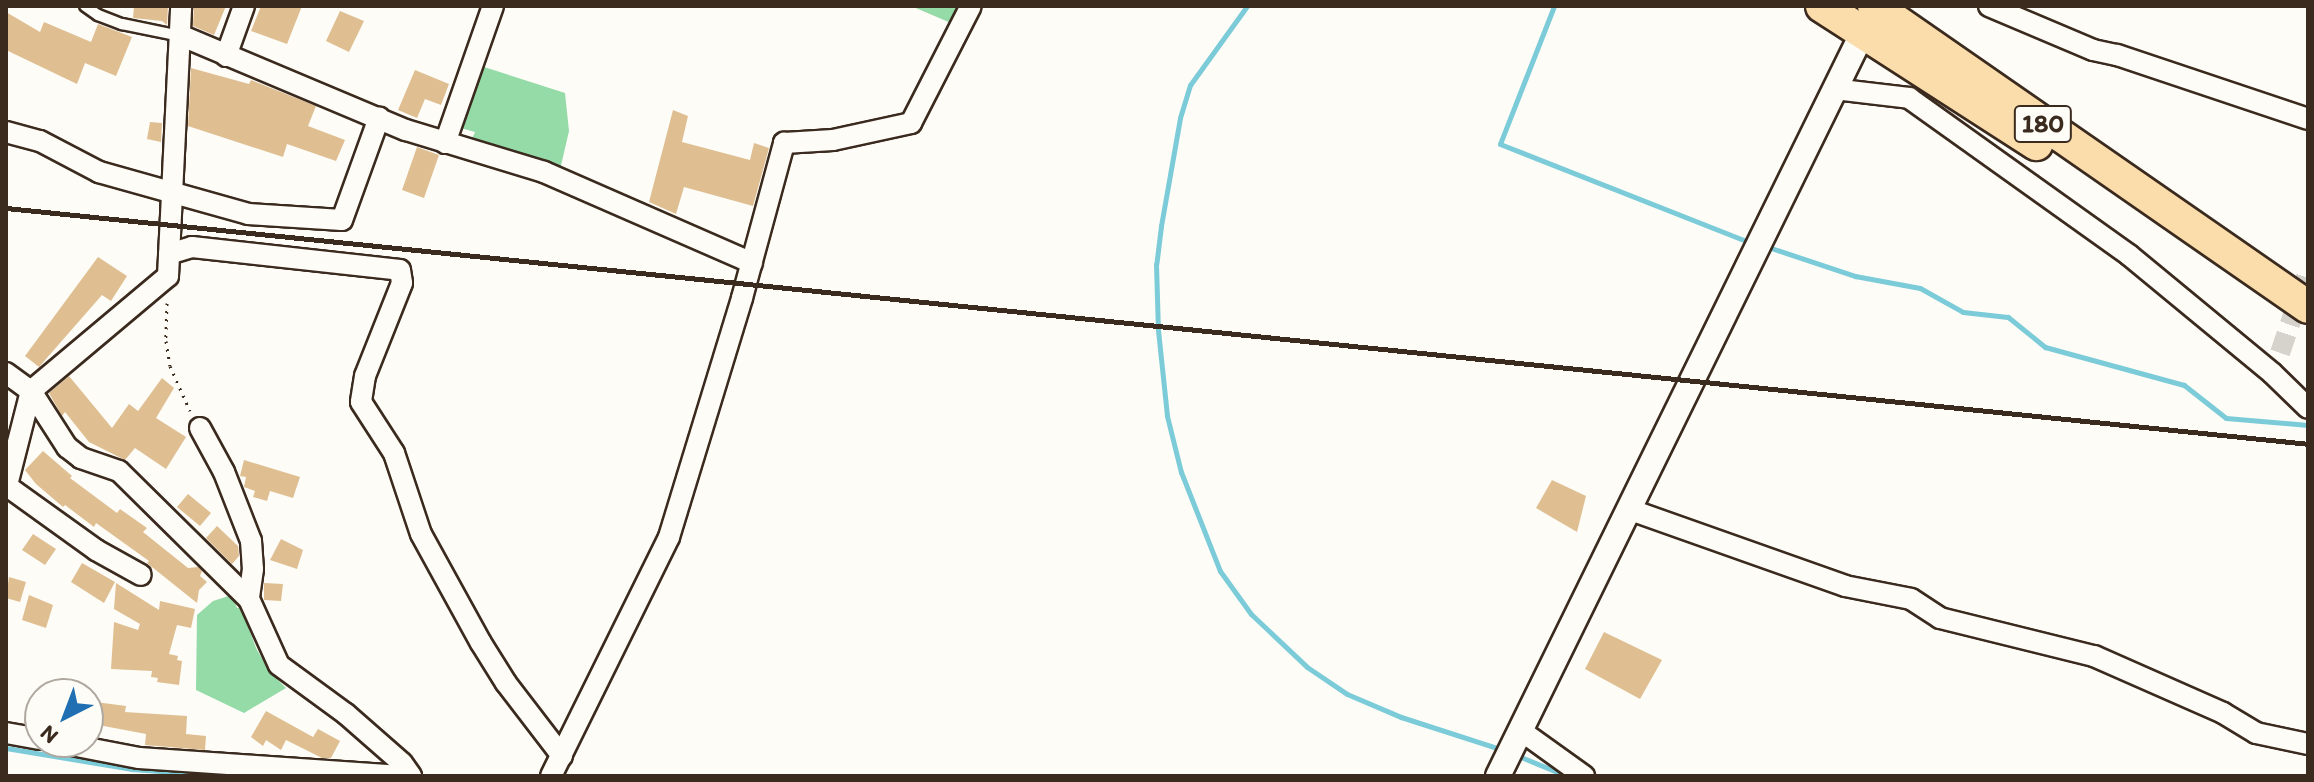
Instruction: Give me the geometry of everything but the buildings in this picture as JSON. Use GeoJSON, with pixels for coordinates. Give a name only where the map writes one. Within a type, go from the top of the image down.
{"type":"FeatureCollection","features":[{"type":"Feature","properties":{"kind":"highway","name":"180"},"geometry":{"type":"LineString","coordinates":[[1822,6],[1872,13],[2052,154],[2210,241],[2308,307]]}},
{"type":"Feature","properties":{"kind":"street"},"geometry":{"type":"LineString","coordinates":[[141,575],[96,550],[6,488],[35,388],[168,276],[182,36],[181,6]]}},
{"type":"Feature","properties":{"kind":"street"},"geometry":{"type":"LineString","coordinates":[[226,56],[244,6]]}},
{"type":"Feature","properties":{"kind":"street"},"geometry":{"type":"LineString","coordinates":[[445,143],[493,6]]}},
{"type":"Feature","properties":{"kind":"street"},"geometry":{"type":"LineString","coordinates":[[551,776],[669,537],[752,263],[784,143],[833,140],[911,123],[971,6]]}},
{"type":"Feature","properties":{"kind":"street"},"geometry":{"type":"LineString","coordinates":[[1989,6],[2093,50],[2117,55],[2308,119]]}},
{"type":"Feature","properties":{"kind":"street"},"geometry":{"type":"LineString","coordinates":[[1500,773],[1872,13]]}},
{"type":"Feature","properties":{"kind":"street"},"geometry":{"type":"LineString","coordinates":[[182,36],[445,143],[544,172],[752,263]]}},
{"type":"Feature","properties":{"kind":"street"},"geometry":{"type":"LineString","coordinates":[[1834,89],[1909,98],[2129,255],[2272,373],[2308,408]]}},
{"type":"Feature","properties":{"kind":"street"},"geometry":{"type":"LineString","coordinates":[[6,132],[40,141],[99,172],[248,214],[342,220],[379,118]]}},
{"type":"Feature","properties":{"kind":"street"},"geometry":{"type":"LineString","coordinates":[[169,254],[192,247],[400,270],[402,283],[365,376],[361,402],[394,453],[421,534],[481,643],[562,756]]}},
{"type":"Feature","properties":{"kind":"street"},"geometry":{"type":"LineString","coordinates":[[2272,373],[2280,353]]}},
{"type":"Feature","properties":{"kind":"street"},"geometry":{"type":"LineString","coordinates":[[6,373],[35,388],[67,447],[81,458],[119,471],[249,599],[286,673],[346,714],[402,763],[411,776]]}},
{"type":"Feature","properties":{"kind":"street"},"geometry":{"type":"LineString","coordinates":[[200,428],[224,472],[251,541],[253,569],[249,599]]}},
{"type":"Feature","properties":{"kind":"street"},"geometry":{"type":"LineString","coordinates":[[1628,509],[1845,586],[1911,599],[1940,618],[2094,656],[2223,713],[2256,733],[2308,744]]}},
{"type":"Feature","properties":{"kind":"street"},"geometry":{"type":"LineString","coordinates":[[1518,734],[1584,776]]}},
{"type":"Feature","properties":{"kind":"street"},"geometry":{"type":"LineString","coordinates":[[104,751],[139,758],[401,776]]}},
{"type":"Feature","properties":{"kind":"lane"},"geometry":{"type":"LineString","coordinates":[[85,6],[98,15],[122,24],[182,36]]}},
{"type":"Feature","properties":{"kind":"path"},"geometry":{"type":"LineString","coordinates":[[168,276],[166,341],[170,366],[185,403],[200,428]]}},
{"type":"Feature","properties":{"kind":"green space"},"geometry":{"type":"Polygon","coordinates":[[[911,6],[959,6],[951,23],[911,6]]]}},
{"type":"Feature","properties":{"kind":"green space"},"geometry":{"type":"Polygon","coordinates":[[[478,65],[565,93],[569,131],[560,170],[471,141],[475,132],[457,127],[478,65]]]}},
{"type":"Feature","properties":{"kind":"green space"},"geometry":{"type":"Polygon","coordinates":[[[232,595],[237,608],[241,607],[256,648],[269,671],[286,688],[244,713],[196,690],[197,615],[213,601],[232,595]]]}},
{"type":"Feature","properties":{"kind":"waterway"},"geometry":{"type":"LineString","coordinates":[[1247,6],[1190,85],[1180,118],[1161,226],[1156,264],[1158,330],[1167,416],[1181,472],[1220,571],[1251,614],[1307,667],[1347,694],[1401,717],[1503,750]]}},
{"type":"Feature","properties":{"kind":"waterway"},"geometry":{"type":"LineString","coordinates":[[1554,6],[1500,144],[1749,242]]}},
{"type":"Feature","properties":{"kind":"waterway"},"geometry":{"type":"LineString","coordinates":[[1771,248],[1855,276],[1920,288],[1963,312],[2008,317],[2045,347],[2184,385],[2226,418],[2308,425]]}},
{"type":"Feature","properties":{"kind":"waterway"},"geometry":{"type":"LineString","coordinates":[[6,748],[132,769],[231,776]]}},
{"type":"Feature","properties":{"kind":"waterway"},"geometry":{"type":"LineString","coordinates":[[1516,755],[1567,776]]}},
{"type":"Feature","properties":{"kind":"tunnel"},"geometry":{"type":"LineString","coordinates":[[2280,353],[2308,271]]}},
{"type":"Feature","properties":{"kind":"railway"},"geometry":{"type":"LineString","coordinates":[[6,208],[2308,444]]}}]}
